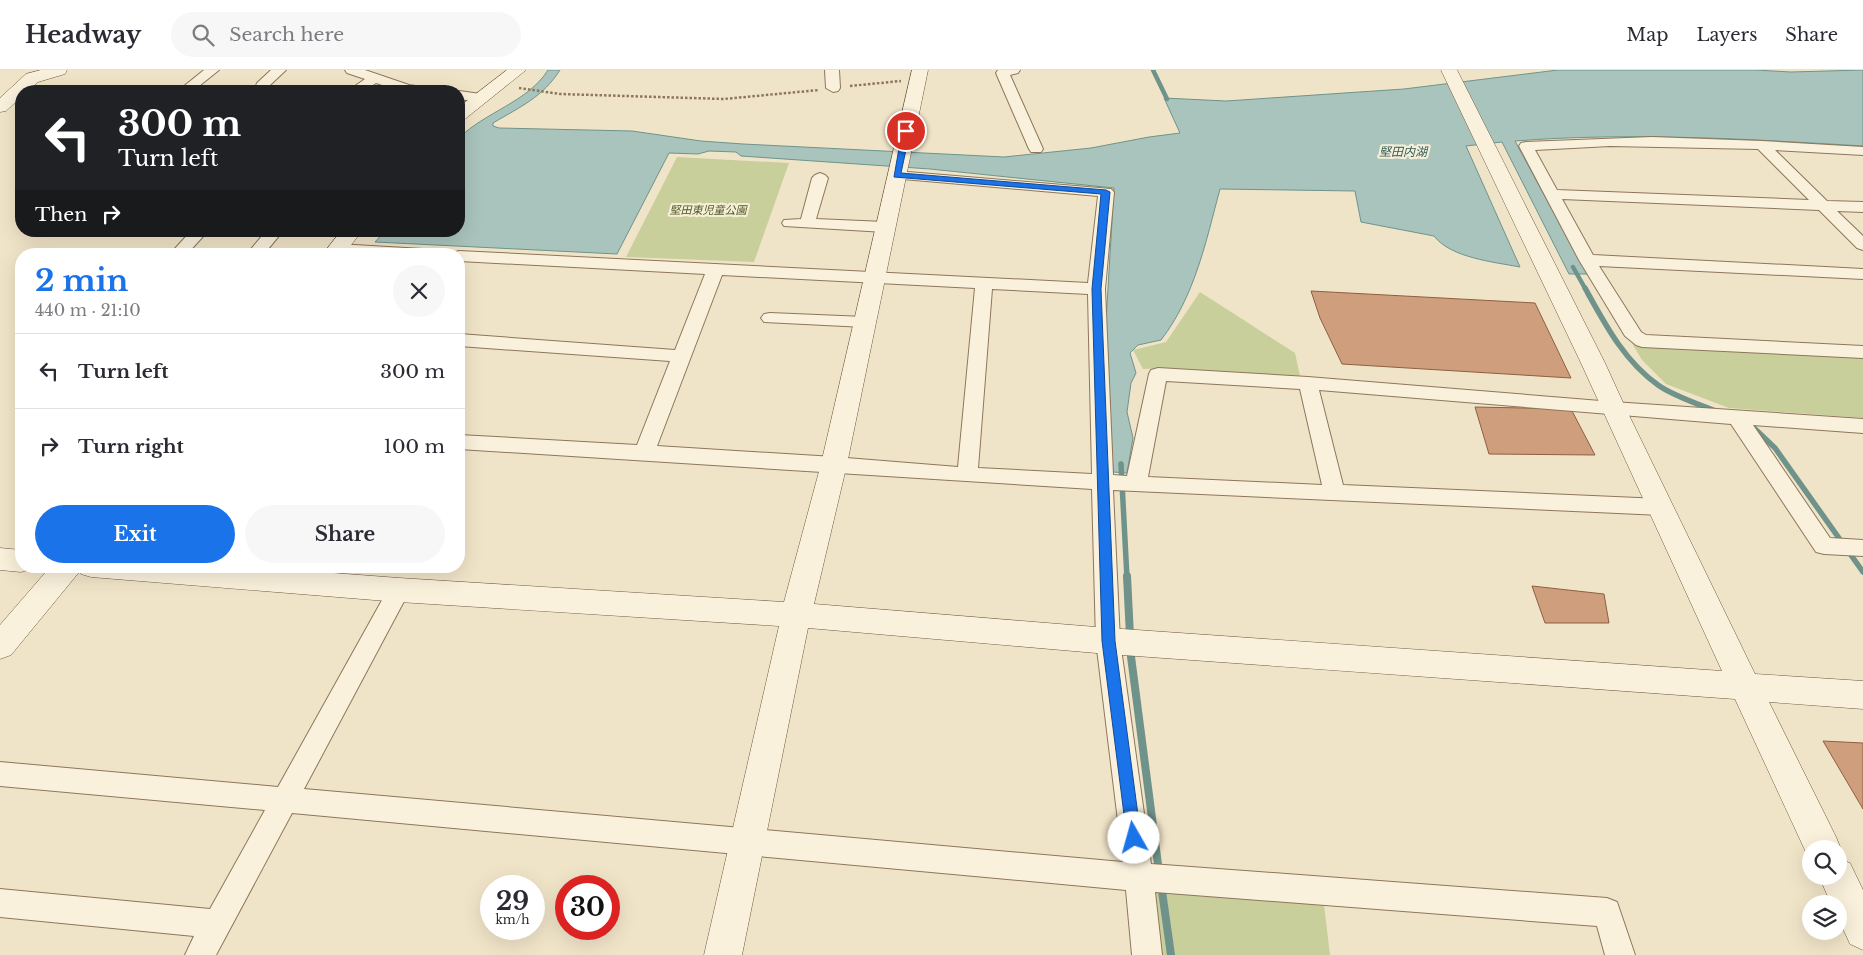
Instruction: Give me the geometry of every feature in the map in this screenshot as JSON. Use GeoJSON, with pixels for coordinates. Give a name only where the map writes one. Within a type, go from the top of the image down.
{"type":"FeatureCollection","features":[{"type":"Feature","properties":{"kind":"street"},"geometry":{"type":"LineString","coordinates":[[24,85],[32,78],[59,70]]}},
{"type":"Feature","properties":{"kind":"street"},"geometry":{"type":"LineString","coordinates":[[193,85],[212,70]]}},
{"type":"Feature","properties":{"kind":"street"},"geometry":{"type":"LineString","coordinates":[[263,85],[279,70]]}},
{"type":"Feature","properties":{"kind":"street"},"geometry":{"type":"LineString","coordinates":[[352,70],[395,85]]}},
{"type":"Feature","properties":{"kind":"street"},"geometry":{"type":"LineString","coordinates":[[465,110],[518,70]]}},
{"type":"Feature","properties":{"kind":"street"},"geometry":{"type":"LineString","coordinates":[[832,70],[833,88]]}},
{"type":"Feature","properties":{"kind":"street"},"geometry":{"type":"LineString","coordinates":[[1013,70],[1004,73],[1036,149]]}},
{"type":"Feature","properties":{"kind":"street"},"geometry":{"type":"LineString","coordinates":[[723,955],[796,615],[834,464],[919,76]]}},
{"type":"Feature","properties":{"kind":"street"},"geometry":{"type":"LineString","coordinates":[[1452,76],[1593,363],[1613,409],[1820,840]]}},
{"type":"Feature","properties":{"kind":"street"},"geometry":{"type":"LineString","coordinates":[[364,85],[375,78]]}},
{"type":"Feature","properties":{"kind":"street"},"geometry":{"type":"LineString","coordinates":[[0,107],[15,93]]}},
{"type":"Feature","properties":{"kind":"street"},"geometry":{"type":"LineString","coordinates":[[465,96],[481,98]]}},
{"type":"Feature","properties":{"kind":"street"},"geometry":{"type":"LineString","coordinates":[[1863,151],[1762,145],[1580,142],[1526,146],[1587,260],[1634,336],[1642,341],[1863,352]]}},
{"type":"Feature","properties":{"kind":"street"},"geometry":{"type":"LineString","coordinates":[[1762,145],[1863,245]]}},
{"type":"Feature","properties":{"kind":"street"},"geometry":{"type":"LineString","coordinates":[[897,172],[1106,192],[1096,289],[1108,641],[1139,877],[1147,955]]}},
{"type":"Feature","properties":{"kind":"street"},"geometry":{"type":"LineString","coordinates":[[807,224],[820,178]]}},
{"type":"Feature","properties":{"kind":"street"},"geometry":{"type":"LineString","coordinates":[[1550,194],[1863,207]]}},
{"type":"Feature","properties":{"kind":"street"},"geometry":{"type":"LineString","coordinates":[[790,223],[885,227]]}},
{"type":"Feature","properties":{"kind":"street"},"geometry":{"type":"LineString","coordinates":[[184,248],[194,237]]}},
{"type":"Feature","properties":{"kind":"street"},"geometry":{"type":"LineString","coordinates":[[260,248],[270,237]]}},
{"type":"Feature","properties":{"kind":"street"},"geometry":{"type":"LineString","coordinates":[[338,248],[347,237]]}},
{"type":"Feature","properties":{"kind":"street"},"geometry":{"type":"LineString","coordinates":[[465,256],[1096,289]]}},
{"type":"Feature","properties":{"kind":"street"},"geometry":{"type":"LineString","coordinates":[[1587,260],[1863,274]]}},
{"type":"Feature","properties":{"kind":"street"},"geometry":{"type":"LineString","coordinates":[[644,453],[715,270]]}},
{"type":"Feature","properties":{"kind":"street"},"geometry":{"type":"LineString","coordinates":[[966,475],[984,283]]}},
{"type":"Feature","properties":{"kind":"street"},"geometry":{"type":"LineString","coordinates":[[770,318],[865,322]]}},
{"type":"Feature","properties":{"kind":"street"},"geometry":{"type":"LineString","coordinates":[[465,340],[681,356]]}},
{"type":"Feature","properties":{"kind":"street"},"geometry":{"type":"LineString","coordinates":[[1136,484],[1158,374],[1308,383],[1613,409],[1863,426]]}},
{"type":"Feature","properties":{"kind":"street"},"geometry":{"type":"LineString","coordinates":[[1308,383],[1334,492]]}},
{"type":"Feature","properties":{"kind":"street"},"geometry":{"type":"LineString","coordinates":[[1737,417],[1824,546],[1863,548]]}},
{"type":"Feature","properties":{"kind":"street"},"geometry":{"type":"LineString","coordinates":[[465,442],[834,464],[966,475],[1102,483],[1661,507]]}},
{"type":"Feature","properties":{"kind":"street"},"geometry":{"type":"LineString","coordinates":[[0,560],[15,561]]}},
{"type":"Feature","properties":{"kind":"street"},"geometry":{"type":"LineString","coordinates":[[0,646],[62,573]]}},
{"type":"Feature","properties":{"kind":"street"},"geometry":{"type":"LineString","coordinates":[[181,573],[399,590],[796,615],[1108,641],[1863,695]]}},
{"type":"Feature","properties":{"kind":"street"},"geometry":{"type":"LineString","coordinates":[[200,955],[399,590]]}},
{"type":"Feature","properties":{"kind":"street"},"geometry":{"type":"LineString","coordinates":[[0,774],[1139,877],[1607,912],[1620,955]]}},
{"type":"Feature","properties":{"kind":"street"},"geometry":{"type":"LineString","coordinates":[[1841,885],[1863,932]]}},
{"type":"Feature","properties":{"kind":"street"},"geometry":{"type":"LineString","coordinates":[[0,903],[217,924]]}},
{"type":"Feature","properties":{"kind":"path"},"geometry":{"type":"LineString","coordinates":[[519,88],[544,92],[724,99],[780,95],[889,82],[919,76]]}},
{"type":"Feature","properties":{"kind":"green space","name":"堅田東児童公園"},"geometry":{"type":"Polygon","coordinates":[[[677,157],[789,163],[754,262],[626,257],[677,157]]]}},
{"type":"Feature","properties":{"kind":"green space"},"geometry":{"type":"Polygon","coordinates":[[[1200,292],[1295,353],[1300,376],[1169,368],[1143,369],[1133,350],[1166,342],[1200,292]]]}},
{"type":"Feature","properties":{"kind":"green space"},"geometry":{"type":"Polygon","coordinates":[[[1632,343],[1863,357],[1863,418],[1729,408],[1666,384],[1642,360],[1632,343]]]}},
{"type":"Feature","properties":{"kind":"green space"},"geometry":{"type":"Polygon","coordinates":[[[1151,888],[1324,905],[1330,955],[1158,955],[1151,888]]]}},
{"type":"Feature","properties":{"kind":"water","name":"堅田内湖"},"geometry":{"type":"Polygon","coordinates":[[[548,70],[560,70],[538,94],[493,123],[493,126],[499,128],[632,131],[701,141],[743,144],[1004,157],[1091,148],[1180,133],[1164,98],[1226,101],[1404,89],[1558,70],[1755,70],[1791,72],[1863,70],[1863,146],[1732,139],[1645,137],[1558,138],[1515,141],[1587,274],[1569,274],[1502,142],[1466,146],[1520,267],[1486,261],[1462,254],[1451,249],[1434,236],[1361,222],[1355,191],[1220,189],[1198,268],[1183,305],[1161,340],[1138,345],[1130,353],[1136,373],[1131,383],[1127,412],[1133,438],[1127,473],[1113,472],[1106,322],[1114,188],[930,169],[741,156],[736,152],[669,153],[617,254],[375,242],[380,237],[465,237],[465,133],[518,99],[540,81],[548,70]]]}},
{"type":"Feature","properties":{"kind":"building"},"geometry":{"type":"Polygon","coordinates":[[[1311,291],[1535,303],[1571,378],[1342,364],[1320,318],[1311,291]]]}},
{"type":"Feature","properties":{"kind":"building"},"geometry":{"type":"Polygon","coordinates":[[[1475,407],[1571,409],[1595,455],[1489,454],[1475,407]]]}},
{"type":"Feature","properties":{"kind":"building"},"geometry":{"type":"Polygon","coordinates":[[[1532,586],[1604,594],[1609,623],[1545,623],[1532,586]]]}},
{"type":"Feature","properties":{"kind":"building"},"geometry":{"type":"Polygon","coordinates":[[[1823,741],[1863,743],[1863,809],[1823,741]]]}},
{"type":"Feature","properties":{"kind":"waterway"},"geometry":{"type":"LineString","coordinates":[[1153,70],[1167,99]]}},
{"type":"Feature","properties":{"kind":"waterway"},"geometry":{"type":"LineString","coordinates":[[1573,267],[1586,290]]}},
{"type":"Feature","properties":{"kind":"waterway"},"geometry":{"type":"LineString","coordinates":[[1585,288],[1616,341],[1635,365],[1658,385],[1671,393],[1718,412]]}},
{"type":"Feature","properties":{"kind":"waterway"},"geometry":{"type":"LineString","coordinates":[[1754,428],[1775,448],[1863,572]]}},
{"type":"Feature","properties":{"kind":"waterway"},"geometry":{"type":"LineString","coordinates":[[1121,464],[1127,578]]}},
{"type":"Feature","properties":{"kind":"waterway"},"geometry":{"type":"LineString","coordinates":[[1127,576],[1130,636]]}},
{"type":"Feature","properties":{"kind":"waterway"},"geometry":{"type":"LineString","coordinates":[[1130,649],[1159,872]]}},
{"type":"Feature","properties":{"kind":"waterway"},"geometry":{"type":"LineString","coordinates":[[1161,884],[1171,955]]}},
{"type":"Feature","properties":{"kind":"route"},"geometry":{"type":"LineString","coordinates":[[906,131],[896,175],[1106,192],[1096,289],[1108,641],[1134,838]]}}]}
